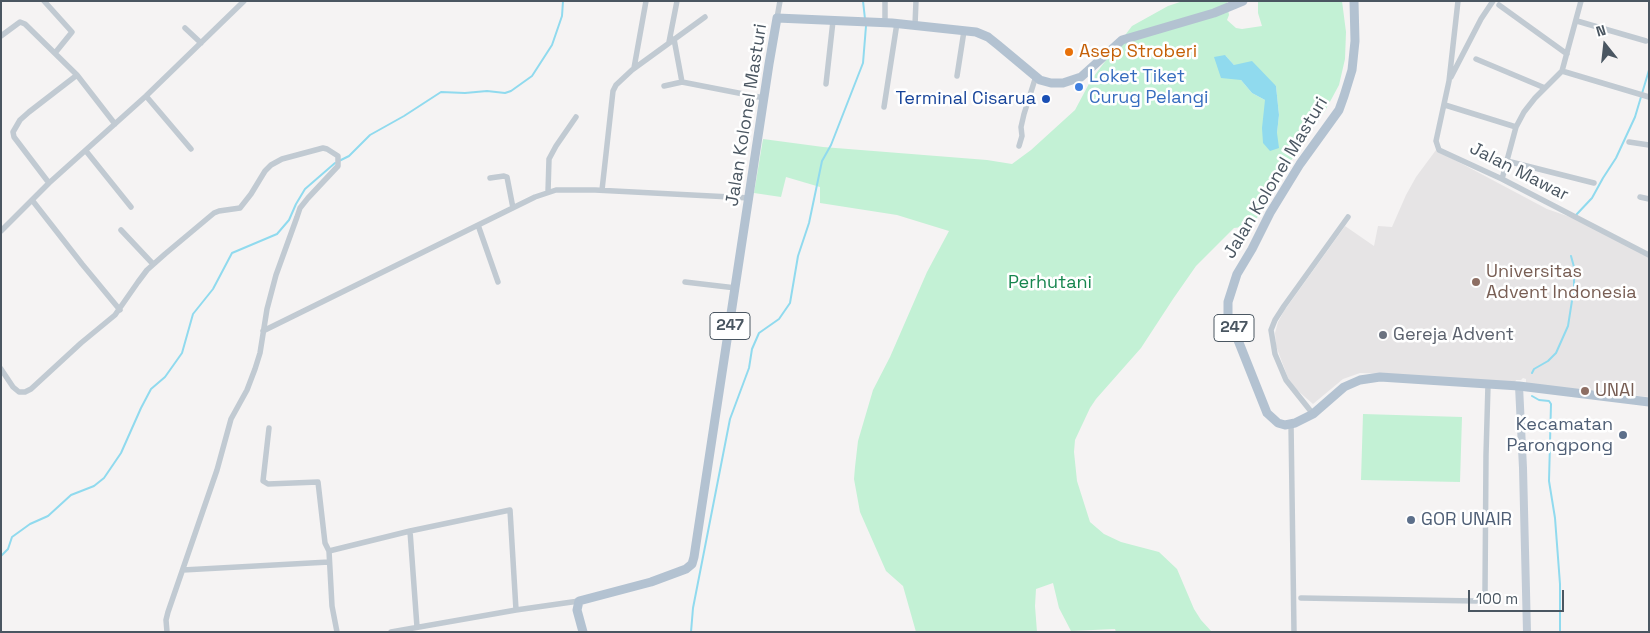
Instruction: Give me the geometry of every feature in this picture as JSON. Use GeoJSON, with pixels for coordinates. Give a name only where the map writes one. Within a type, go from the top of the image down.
{"type":"FeatureCollection","features":[{"type":"Feature","properties":{"kind":"main road","name":"Jalan Kolonel Masturi"},"geometry":{"type":"LineString","coordinates":[[579,601],[652,582],[686,569],[692,564],[703,508],[777,18],[885,22],[976,32],[988,37],[1040,80],[1051,83],[1070,82],[1081,77],[1122,40],[1214,13],[1243,1]]}},
{"type":"Feature","properties":{"kind":"main road","name":"Jalan Kolonel Masturi"},"geometry":{"type":"LineString","coordinates":[[1290,424],[1278,423],[1263,406],[1228,315],[1228,302],[1237,274],[1270,213],[1315,142],[1339,110],[1352,70],[1355,41],[1354,1]]}},
{"type":"Feature","properties":{"kind":"main road"},"geometry":{"type":"LineString","coordinates":[[1290,424],[1313,414],[1344,387],[1368,378],[1380,377],[1518,386],[1649,402]]}},
{"type":"Feature","properties":{"kind":"main road"},"geometry":{"type":"LineString","coordinates":[[1518,386],[1523,468],[1527,632]]}},
{"type":"Feature","properties":{"kind":"main road"},"geometry":{"type":"LineString","coordinates":[[579,601],[577,610],[583,632]]}},
{"type":"Feature","properties":{"kind":"street"},"geometry":{"type":"LineString","coordinates":[[44,1],[72,32],[55,53]]}},
{"type":"Feature","properties":{"kind":"street"},"geometry":{"type":"LineString","coordinates":[[1,231],[49,184],[146,96],[244,1]]}},
{"type":"Feature","properties":{"kind":"street"},"geometry":{"type":"LineString","coordinates":[[634,68],[646,1]]}},
{"type":"Feature","properties":{"kind":"street"},"geometry":{"type":"LineString","coordinates":[[677,1],[671,40],[682,82]]}},
{"type":"Feature","properties":{"kind":"street"},"geometry":{"type":"LineString","coordinates":[[777,18],[780,1]]}},
{"type":"Feature","properties":{"kind":"street"},"geometry":{"type":"LineString","coordinates":[[885,1],[885,22]]}},
{"type":"Feature","properties":{"kind":"street"},"geometry":{"type":"LineString","coordinates":[[915,25],[916,1]]}},
{"type":"Feature","properties":{"kind":"street"},"geometry":{"type":"LineString","coordinates":[[1449,81],[1458,1]]}},
{"type":"Feature","properties":{"kind":"street"},"geometry":{"type":"LineString","coordinates":[[1449,81],[1481,19],[1493,1]]}},
{"type":"Feature","properties":{"kind":"street"},"geometry":{"type":"LineString","coordinates":[[1502,179],[1516,127],[1524,112],[1562,71],[1577,21],[1580,2]]}},
{"type":"Feature","properties":{"kind":"street"},"geometry":{"type":"LineString","coordinates":[[1499,5],[1567,54]]}},
{"type":"Feature","properties":{"kind":"street"},"geometry":{"type":"LineString","coordinates":[[602,190],[613,91],[621,79],[634,68],[705,17]]}},
{"type":"Feature","properties":{"kind":"street"},"geometry":{"type":"LineString","coordinates":[[826,84],[833,21]]}},
{"type":"Feature","properties":{"kind":"street"},"geometry":{"type":"LineString","coordinates":[[1577,21],[1646,41]]}},
{"type":"Feature","properties":{"kind":"street"},"geometry":{"type":"LineString","coordinates":[[1,36],[22,22],[77,75],[115,124]]}},
{"type":"Feature","properties":{"kind":"street"},"geometry":{"type":"LineString","coordinates":[[884,108],[897,23]]}},
{"type":"Feature","properties":{"kind":"street"},"geometry":{"type":"LineString","coordinates":[[185,28],[201,43]]}},
{"type":"Feature","properties":{"kind":"street"},"geometry":{"type":"LineString","coordinates":[[958,76],[964,31]]}},
{"type":"Feature","properties":{"kind":"street"},"geometry":{"type":"LineString","coordinates":[[1476,59],[1545,88]]}},
{"type":"Feature","properties":{"kind":"street"},"geometry":{"type":"LineString","coordinates":[[1562,71],[1649,97]]}},
{"type":"Feature","properties":{"kind":"street"},"geometry":{"type":"LineString","coordinates":[[49,184],[14,137],[13,132],[20,120],[77,75]]}},
{"type":"Feature","properties":{"kind":"street"},"geometry":{"type":"LineString","coordinates":[[1019,146],[1023,134],[1021,127],[1036,76]]}},
{"type":"Feature","properties":{"kind":"street","name":"Jalan Mawar"},"geometry":{"type":"LineString","coordinates":[[1449,81],[1436,141],[1439,150],[1502,179],[1649,254]]}},
{"type":"Feature","properties":{"kind":"street"},"geometry":{"type":"LineString","coordinates":[[664,86],[682,82],[764,98]]}},
{"type":"Feature","properties":{"kind":"street"},"geometry":{"type":"LineString","coordinates":[[146,96],[191,149]]}},
{"type":"Feature","properties":{"kind":"street"},"geometry":{"type":"LineString","coordinates":[[1445,105],[1516,127]]}},
{"type":"Feature","properties":{"kind":"street"},"geometry":{"type":"LineString","coordinates":[[548,192],[550,159],[556,146],[576,117]]}},
{"type":"Feature","properties":{"kind":"street"},"geometry":{"type":"LineString","coordinates":[[1629,142],[1649,145]]}},
{"type":"Feature","properties":{"kind":"street"},"geometry":{"type":"LineString","coordinates":[[1,369],[13,387],[19,392],[31,390],[120,310],[138,282],[153,264],[214,213],[240,208],[265,170],[271,165],[282,159],[323,148],[333,152],[338,158],[338,166],[300,208],[276,275],[255,369],[247,390],[232,419],[217,470],[168,612],[166,620],[167,632]]}},
{"type":"Feature","properties":{"kind":"street"},"geometry":{"type":"LineString","coordinates":[[86,152],[131,207]]}},
{"type":"Feature","properties":{"kind":"street"},"geometry":{"type":"LineString","coordinates":[[1507,161],[1594,183]]}},
{"type":"Feature","properties":{"kind":"street"},"geometry":{"type":"LineString","coordinates":[[490,178],[507,177],[513,208]]}},
{"type":"Feature","properties":{"kind":"street"},"geometry":{"type":"LineString","coordinates":[[263,331],[548,192],[556,190],[602,190],[750,198]]}},
{"type":"Feature","properties":{"kind":"street"},"geometry":{"type":"LineString","coordinates":[[1640,198],[1649,199]]}},
{"type":"Feature","properties":{"kind":"street"},"geometry":{"type":"LineString","coordinates":[[32,200],[120,310]]}},
{"type":"Feature","properties":{"kind":"street"},"geometry":{"type":"LineString","coordinates":[[1313,414],[1286,380],[1275,354],[1271,330],[1284,306],[1348,218]]}},
{"type":"Feature","properties":{"kind":"street"},"geometry":{"type":"LineString","coordinates":[[478,226],[498,282]]}},
{"type":"Feature","properties":{"kind":"street"},"geometry":{"type":"LineString","coordinates":[[121,230],[153,264]]}},
{"type":"Feature","properties":{"kind":"street"},"geometry":{"type":"LineString","coordinates":[[685,282],[736,288]]}},
{"type":"Feature","properties":{"kind":"street"},"geometry":{"type":"LineString","coordinates":[[1301,598],[1476,601],[1483,597],[1485,592],[1488,385]]}},
{"type":"Feature","properties":{"kind":"street"},"geometry":{"type":"LineString","coordinates":[[1290,424],[1294,632]]}},
{"type":"Feature","properties":{"kind":"street"},"geometry":{"type":"LineString","coordinates":[[269,428],[263,481],[268,484],[318,482],[325,543],[329,551],[332,606],[337,632]]}},
{"type":"Feature","properties":{"kind":"street"},"geometry":{"type":"LineString","coordinates":[[329,551],[410,531],[510,510],[516,610]]}},
{"type":"Feature","properties":{"kind":"street"},"geometry":{"type":"LineString","coordinates":[[410,531],[417,627]]}},
{"type":"Feature","properties":{"kind":"street"},"geometry":{"type":"LineString","coordinates":[[183,570],[329,562]]}},
{"type":"Feature","properties":{"kind":"street"},"geometry":{"type":"LineString","coordinates":[[391,632],[579,601]]}},
{"type":"Feature","properties":{"kind":"shaded area","name":"Universitas Advent Indonesia"},"geometry":{"type":"Polygon","coordinates":[[[1436,150],[1547,209],[1573,218],[1649,257],[1649,397],[1526,384],[1526,379],[1523,378],[1516,380],[1514,385],[1360,373],[1343,379],[1313,404],[1297,390],[1288,378],[1276,346],[1275,333],[1284,311],[1345,226],[1374,246],[1378,226],[1392,227],[1416,177],[1436,150]]]}},
{"type":"Feature","properties":{"kind":"green space","name":"Perhutani"},"geometry":{"type":"Polygon","coordinates":[[[1183,1],[1228,1],[1229,15],[1227,20],[1236,28],[1242,29],[1262,26],[1258,13],[1258,1],[1342,1],[1346,32],[1345,59],[1339,85],[1325,111],[1317,122],[1307,130],[1299,149],[1267,204],[1251,226],[1234,228],[1196,266],[1141,348],[1096,399],[1075,440],[1074,452],[1077,481],[1090,522],[1104,534],[1121,542],[1159,552],[1177,569],[1194,609],[1212,632],[1116,632],[1115,629],[1071,631],[1059,608],[1053,583],[1036,589],[1037,632],[916,632],[903,586],[886,571],[860,512],[854,479],[858,441],[873,390],[890,357],[927,272],[949,231],[897,215],[820,203],[820,187],[786,177],[781,197],[754,193],[763,139],[823,147],[987,160],[1012,164],[1031,150],[1075,110],[1091,80],[1132,26],[1168,6],[1183,1]],[[1225,55],[1252,93],[1265,100],[1277,133],[1279,115],[1276,86],[1234,65],[1225,55]]]}},
{"type":"Feature","properties":{"kind":"green space"},"geometry":{"type":"Polygon","coordinates":[[[1363,414],[1462,417],[1460,482],[1361,480],[1363,414]]]}},
{"type":"Feature","properties":{"kind":"water"},"geometry":{"type":"Polygon","coordinates":[[[1225,55],[1234,65],[1252,61],[1276,86],[1279,115],[1277,133],[1279,148],[1270,151],[1263,143],[1262,128],[1265,100],[1252,93],[1241,80],[1221,78],[1214,57],[1225,55]]]}},
{"type":"Feature","properties":{"kind":"waterway"},"geometry":{"type":"LineString","coordinates":[[339,161],[349,156],[370,135],[441,92],[465,93],[487,91],[505,93],[511,91],[532,76],[552,45],[562,16],[563,1]]}},
{"type":"Feature","properties":{"kind":"waterway"},"geometry":{"type":"LineString","coordinates":[[863,1],[865,19]]}},
{"type":"Feature","properties":{"kind":"waterway"},"geometry":{"type":"LineString","coordinates":[[691,632],[693,608],[730,419],[749,368],[752,349],[759,333],[779,319],[790,303],[798,256],[809,223],[822,161],[831,145],[863,63],[866,26]]}},
{"type":"Feature","properties":{"kind":"waterway"},"geometry":{"type":"LineString","coordinates":[[1576,215],[1592,198],[1616,158],[1635,117],[1649,70]]}},
{"type":"Feature","properties":{"kind":"waterway"},"geometry":{"type":"LineString","coordinates":[[1,556],[8,549],[12,537],[30,524],[48,516],[71,495],[94,486],[104,478],[121,453],[151,389],[165,377],[182,353],[193,314],[213,289],[232,253],[277,234],[289,220],[305,189],[335,163]]}},
{"type":"Feature","properties":{"kind":"waterway"},"geometry":{"type":"LineString","coordinates":[[1532,373],[1534,369],[1548,361],[1556,353],[1568,326],[1574,288],[1574,267],[1571,256]]}},
{"type":"Feature","properties":{"kind":"waterway"},"geometry":{"type":"LineString","coordinates":[[1532,396],[1539,400],[1549,401],[1551,404],[1549,481],[1555,518],[1560,584],[1560,632]]}},
{"type":"Feature","properties":{"kind":"place","name":"Asep Stroberi"},"geometry":{"type":"Point","coordinates":[1069,52]}},
{"type":"Feature","properties":{"kind":"place","name":"Loket Tiket Curug Pelangi"},"geometry":{"type":"Point","coordinates":[1079,87]}},
{"type":"Feature","properties":{"kind":"place","name":"Terminal Cisarua"},"geometry":{"type":"Point","coordinates":[1046,99]}},
{"type":"Feature","properties":{"kind":"place","name":"Universitas Advent Indonesia"},"geometry":{"type":"Point","coordinates":[1476,282]}},
{"type":"Feature","properties":{"kind":"place","name":"Gereja Advent"},"geometry":{"type":"Point","coordinates":[1383,335]}},
{"type":"Feature","properties":{"kind":"place","name":"UNAI"},"geometry":{"type":"Point","coordinates":[1585,391]}},
{"type":"Feature","properties":{"kind":"place","name":"Kecamatan Parongpong"},"geometry":{"type":"Point","coordinates":[1623,435]}},
{"type":"Feature","properties":{"kind":"place","name":"GOR UNAIR"},"geometry":{"type":"Point","coordinates":[1411,520]}}]}
